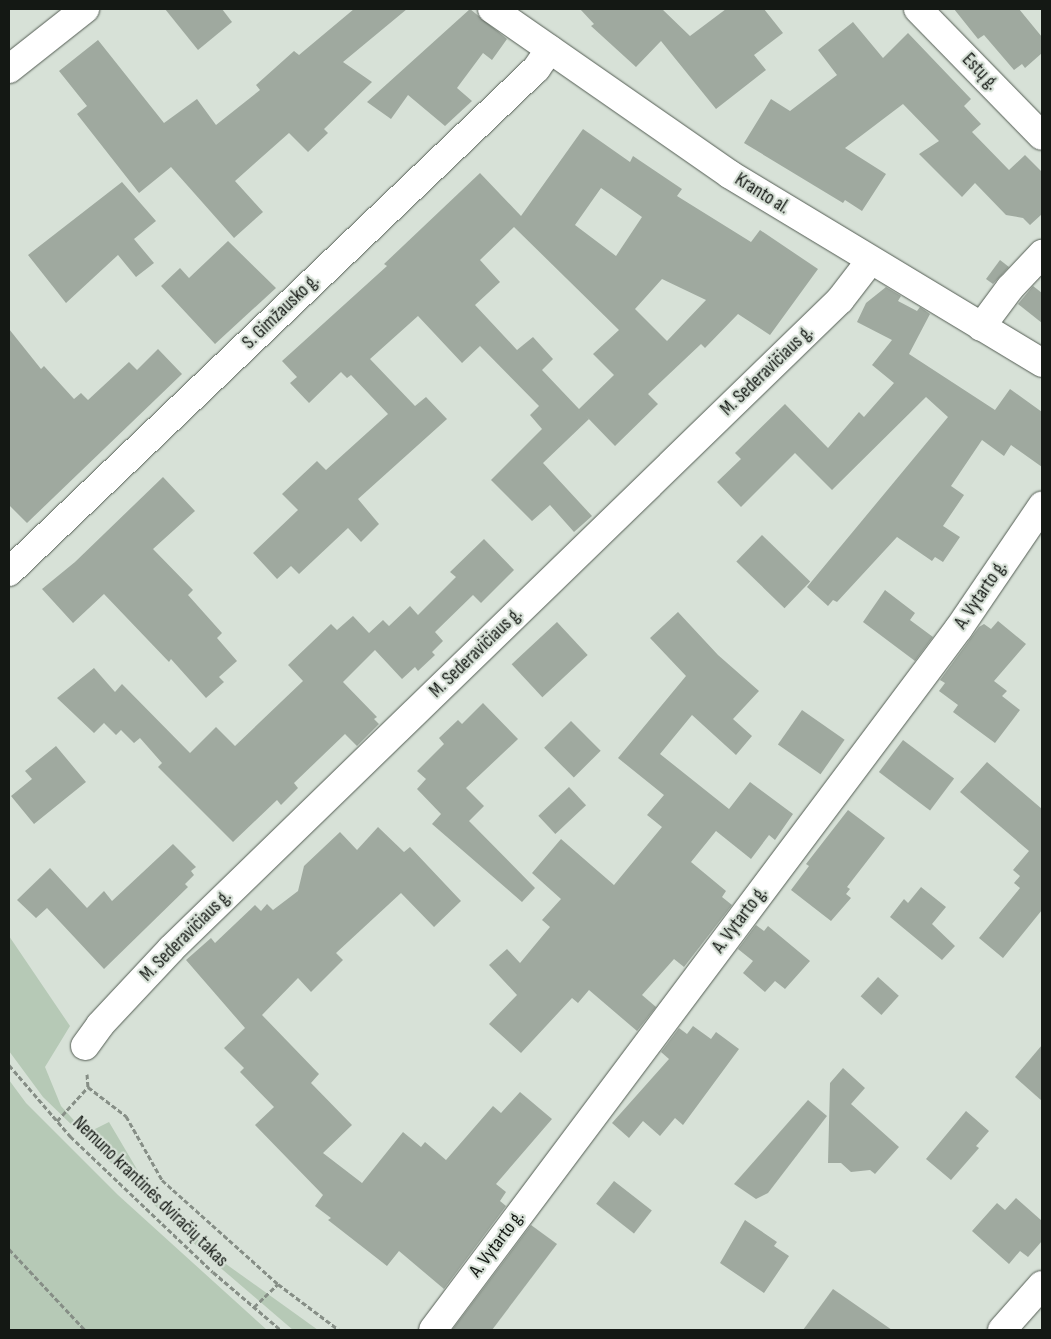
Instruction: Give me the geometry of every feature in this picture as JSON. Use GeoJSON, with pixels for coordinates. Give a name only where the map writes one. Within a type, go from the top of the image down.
{"type":"FeatureCollection","features":[{"type":"Feature","properties":{"kind":"street"},"geometry":{"type":"LineString","coordinates":[[9,69],[85,9]]}},
{"type":"Feature","properties":{"kind":"street","name":"Kranto al."},"geometry":{"type":"LineString","coordinates":[[492,9],[729,174],[870,261],[1042,363]]}},
{"type":"Feature","properties":{"kind":"street","name":"Estų g."},"geometry":{"type":"LineString","coordinates":[[918,9],[1042,136]]}},
{"type":"Feature","properties":{"kind":"street","name":"S. Gimžausko g."},"geometry":{"type":"LineString","coordinates":[[9,572],[536,69],[550,49]]}},
{"type":"Feature","properties":{"kind":"street"},"geometry":{"type":"LineString","coordinates":[[982,326],[1010,288],[1042,254]]}},
{"type":"Feature","properties":{"kind":"street","name":"M. Sederavičiaus g."},"geometry":{"type":"LineString","coordinates":[[84,1046],[100,1025],[171,949],[840,300],[870,261]]}},
{"type":"Feature","properties":{"kind":"street","name":"A. Vytarto g."},"geometry":{"type":"LineString","coordinates":[[433,1330],[959,628],[1042,506]]}},
{"type":"Feature","properties":{"kind":"street"},"geometry":{"type":"LineString","coordinates":[[1002,1330],[1042,1285]]}},
{"type":"Feature","properties":{"kind":"path"},"geometry":{"type":"LineString","coordinates":[[84,1046],[88,1087],[126,1116],[162,1180],[278,1284],[339,1330]]}},
{"type":"Feature","properties":{"kind":"path","name":"Nemuno krantinės dviračių takas"},"geometry":{"type":"LineString","coordinates":[[9,1065],[57,1121],[199,1259],[282,1330]]}},
{"type":"Feature","properties":{"kind":"path"},"geometry":{"type":"LineString","coordinates":[[57,1121],[88,1087]]}},
{"type":"Feature","properties":{"kind":"path"},"geometry":{"type":"LineString","coordinates":[[9,1249],[85,1330]]}},
{"type":"Feature","properties":{"kind":"path"},"geometry":{"type":"LineString","coordinates":[[254,1307],[278,1284]]}},
{"type":"Feature","properties":{"kind":"green space"},"geometry":{"type":"Polygon","coordinates":[[[9,936],[70,1026],[45,1067],[61,1106],[80,1127],[93,1130],[109,1122],[151,1193],[212,1254],[318,1330],[293,1330],[209,1258],[43,1097],[9,1051],[9,936]]]}},
{"type":"Feature","properties":{"kind":"green space"},"geometry":{"type":"Polygon","coordinates":[[[9,1080],[26,1103],[118,1195],[267,1330],[9,1330],[9,1080]]]}},
{"type":"Feature","properties":{"kind":"building"},"geometry":{"type":"Polygon","coordinates":[[[165,9],[222,9],[232,22],[198,50],[165,9]]]}},
{"type":"Feature","properties":{"kind":"building"},"geometry":{"type":"Polygon","coordinates":[[[354,9],[407,9],[343,62],[372,82],[324,129],[328,133],[308,152],[289,133],[235,181],[263,212],[234,238],[171,167],[139,193],[77,114],[87,106],[59,71],[98,40],[164,123],[197,99],[216,125],[260,90],[256,85],[294,51],[299,55],[354,9]]]}},
{"type":"Feature","properties":{"kind":"building"},"geometry":{"type":"Polygon","coordinates":[[[470,9],[507,39],[492,60],[483,53],[457,88],[472,101],[445,126],[408,95],[391,119],[367,102],[470,9]]]}},
{"type":"Feature","properties":{"kind":"building"},"geometry":{"type":"Polygon","coordinates":[[[580,9],[662,9],[690,36],[726,9],[764,9],[783,33],[754,55],[766,70],[716,109],[661,41],[636,67],[591,26],[594,24],[580,9]]]}},
{"type":"Feature","properties":{"kind":"building"},"geometry":{"type":"Polygon","coordinates":[[[954,9],[1019,9],[1042,37],[1042,53],[1025,68],[1022,64],[1014,70],[984,35],[978,39],[954,9]]]}},
{"type":"Feature","properties":{"kind":"building"},"geometry":{"type":"Polygon","coordinates":[[[853,22],[883,58],[908,33],[971,99],[964,106],[981,124],[972,132],[1009,170],[1025,155],[1042,172],[1042,214],[1030,225],[1023,218],[1006,215],[975,183],[962,197],[919,154],[939,141],[903,104],[845,148],[886,174],[862,211],[845,200],[843,203],[744,143],[771,99],[790,111],[837,75],[818,50],[853,22]]]}},
{"type":"Feature","properties":{"kind":"building"},"geometry":{"type":"Polygon","coordinates":[[[583,129],[630,162],[633,156],[682,189],[677,196],[751,242],[760,230],[818,269],[770,335],[738,314],[705,348],[701,344],[648,394],[658,404],[615,446],[589,419],[543,463],[592,516],[574,532],[550,505],[532,521],[491,480],[542,429],[530,415],[539,406],[480,346],[462,363],[418,316],[370,359],[415,406],[426,397],[447,419],[358,499],[379,524],[361,542],[348,528],[299,574],[291,566],[277,579],[253,553],[298,510],[282,494],[317,461],[326,470],[388,414],[351,375],[347,378],[341,372],[309,403],[290,383],[297,377],[282,361],[387,266],[384,264],[480,173],[521,216],[583,129]],[[601,188],[575,225],[616,256],[642,217],[601,188]],[[514,227],[480,260],[500,282],[475,305],[517,350],[533,337],[553,359],[542,370],[579,409],[614,375],[593,354],[619,330],[514,227]],[[662,279],[635,309],[667,341],[706,300],[662,279]]]}},
{"type":"Feature","properties":{"kind":"building"},"geometry":{"type":"Polygon","coordinates":[[[122,182],[156,221],[134,239],[154,263],[136,277],[118,255],[66,303],[28,255],[122,182]]]}},
{"type":"Feature","properties":{"kind":"building"},"geometry":{"type":"Polygon","coordinates":[[[228,241],[276,288],[215,344],[161,286],[180,268],[189,278],[228,241]]]}},
{"type":"Feature","properties":{"kind":"building"},"geometry":{"type":"Polygon","coordinates":[[[1000,260],[1009,267],[993,284],[986,279],[1000,260]]]}},
{"type":"Feature","properties":{"kind":"building"},"geometry":{"type":"Polygon","coordinates":[[[1033,286],[1042,293],[1042,323],[1018,304],[1033,286]]]}},
{"type":"Feature","properties":{"kind":"building"},"geometry":{"type":"Polygon","coordinates":[[[886,287],[901,296],[898,301],[917,311],[920,307],[930,314],[909,354],[995,410],[1010,389],[1042,412],[1042,467],[1011,445],[1004,456],[982,440],[951,486],[964,495],[943,526],[960,537],[943,562],[935,557],[932,561],[897,537],[837,602],[833,600],[828,606],[807,587],[948,417],[926,397],[832,490],[795,453],[741,507],[717,482],[741,459],[735,453],[785,404],[828,448],[859,412],[864,417],[894,383],[872,365],[892,340],[857,322],[866,303],[886,287]]]}},
{"type":"Feature","properties":{"kind":"building"},"geometry":{"type":"Polygon","coordinates":[[[9,329],[41,369],[44,366],[74,399],[81,393],[88,400],[129,362],[137,370],[158,349],[182,374],[27,523],[9,505],[9,329]]]}},
{"type":"Feature","properties":{"kind":"building"},"geometry":{"type":"Polygon","coordinates":[[[163,477],[195,511],[153,549],[193,590],[188,595],[222,633],[217,638],[237,661],[219,677],[224,682],[206,698],[171,659],[169,662],[104,594],[73,623],[42,589],[75,562],[163,477]]]}},
{"type":"Feature","properties":{"kind":"building"},"geometry":{"type":"Polygon","coordinates":[[[762,535],[810,582],[784,608],[736,562],[762,535]]]}},
{"type":"Feature","properties":{"kind":"building"},"geometry":{"type":"Polygon","coordinates":[[[484,539],[514,570],[481,603],[473,595],[435,632],[443,641],[432,652],[435,655],[418,671],[415,667],[402,679],[375,650],[343,682],[377,717],[374,719],[379,724],[357,746],[345,734],[294,783],[298,788],[281,805],[277,800],[233,842],[158,767],[162,763],[140,738],[134,743],[121,730],[116,735],[104,723],[94,733],[57,698],[94,668],[115,692],[122,684],[190,753],[216,727],[235,746],[303,681],[288,665],[331,624],[337,630],[353,616],[369,633],[383,620],[389,626],[410,606],[418,615],[456,577],[450,572],[484,539]]]}},
{"type":"Feature","properties":{"kind":"building"},"geometry":{"type":"Polygon","coordinates":[[[885,590],[915,613],[910,620],[933,637],[915,661],[863,622],[885,590]]]}},
{"type":"Feature","properties":{"kind":"building"},"geometry":{"type":"Polygon","coordinates":[[[678,612],[718,655],[759,691],[733,719],[752,736],[736,755],[692,715],[660,754],[729,809],[750,782],[793,814],[775,840],[769,835],[751,859],[716,831],[691,862],[726,891],[722,897],[732,905],[684,967],[674,959],[642,995],[656,1007],[637,1031],[589,990],[578,1003],[572,998],[521,1053],[489,1024],[517,995],[489,965],[507,949],[520,963],[550,927],[542,920],[561,899],[532,873],[561,839],[614,885],[662,827],[647,815],[664,795],[618,758],[686,676],[650,638],[678,612]]]}},
{"type":"Feature","properties":{"kind":"building"},"geometry":{"type":"Polygon","coordinates":[[[998,621],[1026,644],[994,681],[1007,691],[1002,696],[1020,710],[995,743],[953,712],[958,705],[939,691],[945,683],[940,680],[979,627],[984,624],[991,629],[998,621]]]}},
{"type":"Feature","properties":{"kind":"building"},"geometry":{"type":"Polygon","coordinates":[[[557,622],[588,655],[542,697],[512,664],[557,622]]]}},
{"type":"Feature","properties":{"kind":"building"},"geometry":{"type":"Polygon","coordinates":[[[483,703],[518,739],[466,788],[484,806],[469,821],[535,888],[522,902],[432,824],[441,814],[417,789],[426,779],[417,771],[444,744],[439,738],[458,720],[462,724],[483,703]]]}},
{"type":"Feature","properties":{"kind":"building"},"geometry":{"type":"Polygon","coordinates":[[[802,710],[845,740],[821,774],[778,744],[802,710]]]}},
{"type":"Feature","properties":{"kind":"building"},"geometry":{"type":"Polygon","coordinates":[[[571,721],[601,751],[574,778],[544,748],[571,721]]]}},
{"type":"Feature","properties":{"kind":"building"},"geometry":{"type":"Polygon","coordinates":[[[903,740],[954,779],[930,810],[879,772],[903,740]]]}},
{"type":"Feature","properties":{"kind":"building"},"geometry":{"type":"Polygon","coordinates":[[[56,746],[86,782],[34,824],[11,796],[32,779],[25,771],[56,746]]]}},
{"type":"Feature","properties":{"kind":"building"},"geometry":{"type":"Polygon","coordinates":[[[987,762],[1042,809],[1042,910],[1003,958],[979,938],[1020,888],[1014,883],[1020,876],[1013,870],[1029,851],[960,792],[987,762]]]}},
{"type":"Feature","properties":{"kind":"building"},"geometry":{"type":"Polygon","coordinates":[[[569,787],[586,805],[555,834],[538,816],[569,787]]]}},
{"type":"Feature","properties":{"kind":"building"},"geometry":{"type":"Polygon","coordinates":[[[848,810],[885,838],[847,887],[850,889],[846,894],[851,898],[831,921],[791,890],[809,866],[806,864],[848,810]]]}},
{"type":"Feature","properties":{"kind":"building"},"geometry":{"type":"Polygon","coordinates":[[[378,827],[404,852],[410,847],[461,901],[434,927],[401,893],[336,953],[343,960],[311,992],[298,978],[262,1015],[319,1074],[311,1083],[352,1125],[323,1153],[362,1183],[403,1132],[421,1147],[425,1142],[446,1160],[493,1106],[501,1113],[520,1092],[552,1119],[496,1184],[506,1192],[500,1201],[506,1206],[444,1289],[399,1251],[387,1266],[328,1220],[331,1218],[315,1206],[323,1195],[255,1125],[274,1107],[240,1072],[244,1068],[224,1048],[245,1028],[186,960],[211,938],[215,943],[255,905],[261,911],[267,904],[273,910],[298,891],[304,866],[340,832],[357,850],[378,827]]]}},
{"type":"Feature","properties":{"kind":"building"},"geometry":{"type":"Polygon","coordinates":[[[173,844],[196,867],[191,871],[194,875],[185,884],[188,887],[104,969],[47,908],[36,918],[17,900],[50,868],[87,908],[104,891],[112,901],[173,844]]]}},
{"type":"Feature","properties":{"kind":"building"},"geometry":{"type":"Polygon","coordinates":[[[921,887],[946,907],[932,924],[955,946],[942,960],[890,917],[904,899],[908,903],[921,887]]]}},
{"type":"Feature","properties":{"kind":"building"},"geometry":{"type":"Polygon","coordinates":[[[756,925],[764,931],[768,926],[810,961],[785,989],[775,981],[765,992],[743,973],[753,961],[738,949],[756,925]]]}},
{"type":"Feature","properties":{"kind":"building"},"geometry":{"type":"Polygon","coordinates":[[[878,977],[899,996],[881,1015],[861,996],[878,977]]]}},
{"type":"Feature","properties":{"kind":"building"},"geometry":{"type":"Polygon","coordinates":[[[693,1026],[711,1039],[716,1032],[739,1049],[683,1125],[675,1118],[660,1136],[643,1121],[629,1138],[612,1123],[669,1059],[661,1052],[679,1028],[687,1034],[693,1026]]]}},
{"type":"Feature","properties":{"kind":"building"},"geometry":{"type":"Polygon","coordinates":[[[1042,1045],[1042,1101],[1015,1077],[1042,1045]]]}},
{"type":"Feature","properties":{"kind":"building"},"geometry":{"type":"Polygon","coordinates":[[[843,1068],[865,1088],[851,1104],[899,1147],[875,1174],[870,1170],[851,1172],[841,1163],[828,1163],[830,1083],[843,1068]]]}},
{"type":"Feature","properties":{"kind":"building"},"geometry":{"type":"Polygon","coordinates":[[[808,1100],[827,1116],[768,1193],[756,1199],[734,1184],[808,1100]]]}},
{"type":"Feature","properties":{"kind":"building"},"geometry":{"type":"Polygon","coordinates":[[[966,1111],[989,1131],[976,1146],[979,1148],[951,1180],[926,1159],[966,1111]]]}},
{"type":"Feature","properties":{"kind":"building"},"geometry":{"type":"Polygon","coordinates":[[[614,1181],[652,1211],[634,1233],[596,1204],[614,1181]]]}},
{"type":"Feature","properties":{"kind":"building"},"geometry":{"type":"Polygon","coordinates":[[[1016,1198],[1042,1221],[1042,1241],[1028,1257],[1020,1251],[1009,1264],[972,1231],[997,1203],[1005,1210],[1016,1198]]]}},
{"type":"Feature","properties":{"kind":"building"},"geometry":{"type":"Polygon","coordinates":[[[745,1220],[777,1242],[774,1246],[789,1256],[764,1293],[720,1263],[745,1220]]]}},
{"type":"Feature","properties":{"kind":"building"},"geometry":{"type":"Polygon","coordinates":[[[531,1225],[557,1244],[492,1330],[452,1330],[531,1225]]]}},
{"type":"Feature","properties":{"kind":"building"},"geometry":{"type":"Polygon","coordinates":[[[833,1289],[892,1330],[803,1330],[833,1289]]]}}]}
